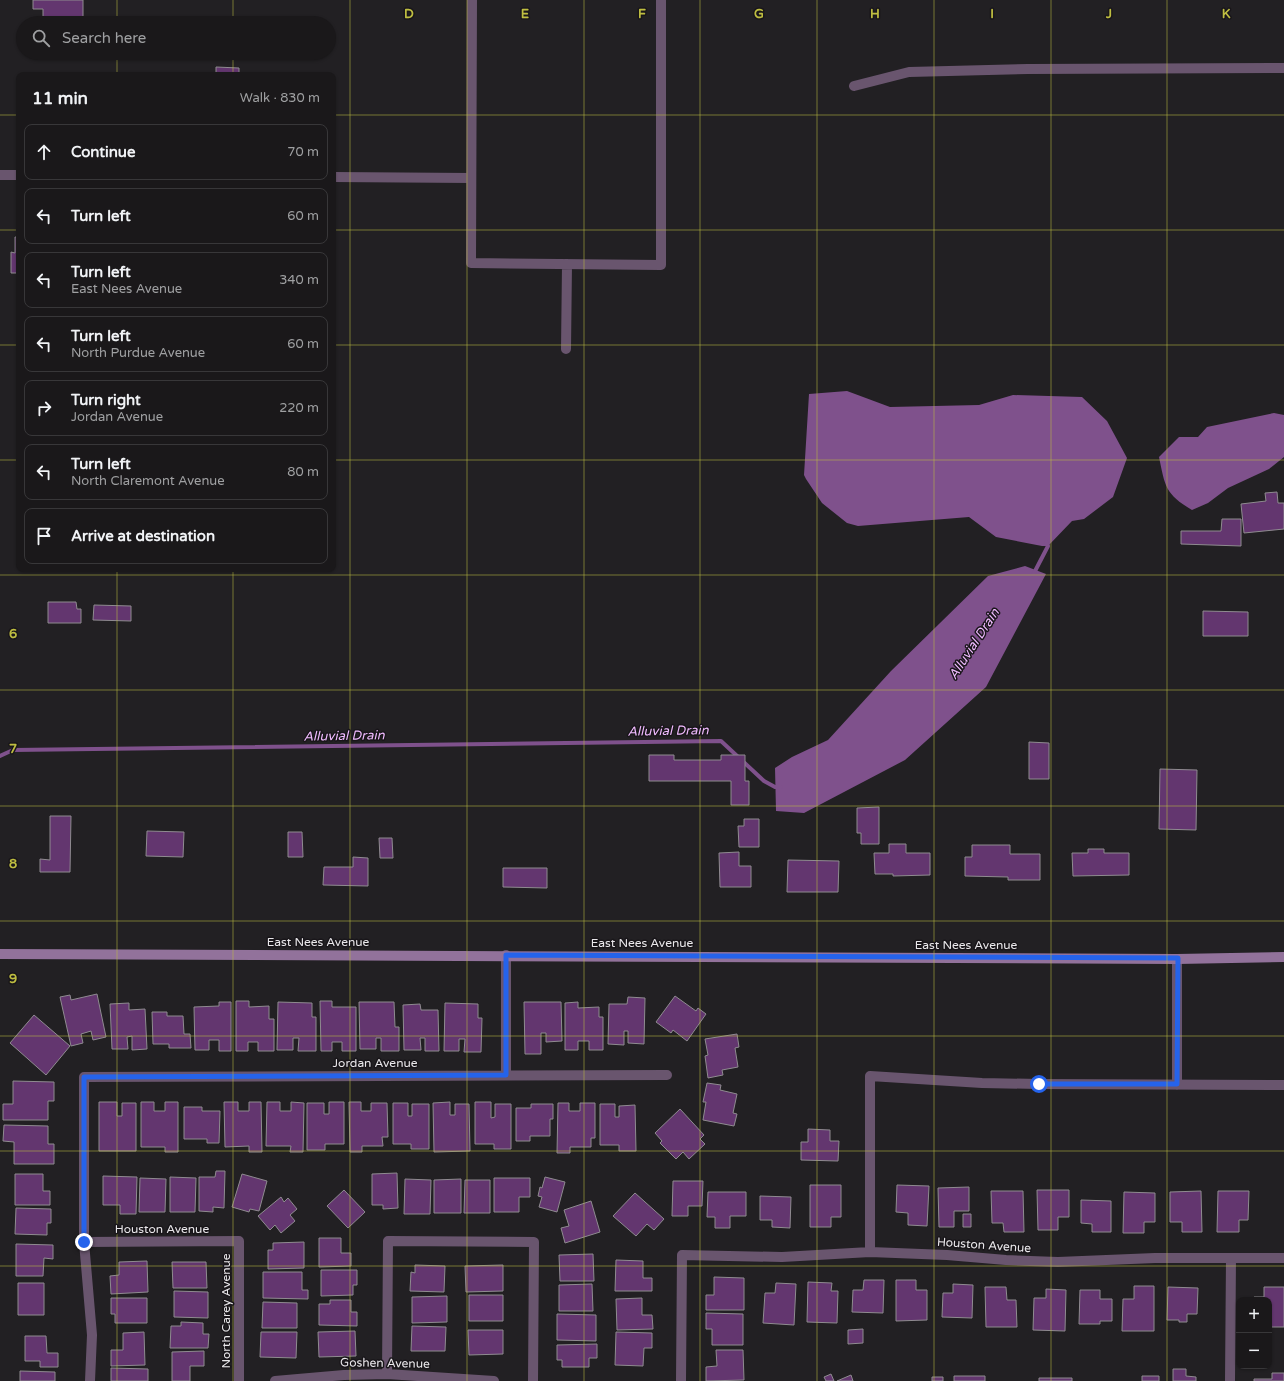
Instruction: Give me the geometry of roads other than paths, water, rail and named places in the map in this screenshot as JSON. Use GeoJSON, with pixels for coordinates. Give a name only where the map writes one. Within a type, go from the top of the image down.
{"type":"FeatureCollection","features":[{"type":"Feature","properties":{"kind":"main road","name":"East Nees Avenue"},"geometry":{"type":"LineString","coordinates":[[0,954],[1178,958],[1284,957]]}},
{"type":"Feature","properties":{"kind":"street"},"geometry":{"type":"LineString","coordinates":[[472,0],[471,263],[661,265],[661,0]]}},
{"type":"Feature","properties":{"kind":"street"},"geometry":{"type":"LineString","coordinates":[[854,86],[909,72],[1028,68],[1284,68]]}},
{"type":"Feature","properties":{"kind":"street"},"geometry":{"type":"LineString","coordinates":[[0,175],[16,175]]}},
{"type":"Feature","properties":{"kind":"street"},"geometry":{"type":"LineString","coordinates":[[336,177],[471,178]]}},
{"type":"Feature","properties":{"kind":"street"},"geometry":{"type":"LineString","coordinates":[[566,349],[567,264]]}},
{"type":"Feature","properties":{"kind":"street"},"geometry":{"type":"LineString","coordinates":[[506,955],[506,1075]]}},
{"type":"Feature","properties":{"kind":"street"},"geometry":{"type":"LineString","coordinates":[[1177,1084],[1178,958]]}},
{"type":"Feature","properties":{"kind":"street","name":"Jordan Avenue"},"geometry":{"type":"LineString","coordinates":[[84,1242],[84,1077],[667,1075]]}},
{"type":"Feature","properties":{"kind":"street"},"geometry":{"type":"LineString","coordinates":[[870,1252],[870,1076],[1017,1084],[1284,1085]]}},
{"type":"Feature","properties":{"kind":"street","name":"Houston Avenue"},"geometry":{"type":"LineString","coordinates":[[84,1242],[239,1241]]}},
{"type":"Feature","properties":{"kind":"street","name":"North Carey Avenue"},"geometry":{"type":"LineString","coordinates":[[239,1241],[239,1381]]}},
{"type":"Feature","properties":{"kind":"street"},"geometry":{"type":"LineString","coordinates":[[387,1374],[388,1241],[534,1242],[533,1381]]}},
{"type":"Feature","properties":{"kind":"street"},"geometry":{"type":"LineString","coordinates":[[84,1242],[92,1335],[90,1381]]}},
{"type":"Feature","properties":{"kind":"street","name":"Houston Avenue"},"geometry":{"type":"LineString","coordinates":[[681,1381],[682,1255],[782,1257],[870,1252],[1058,1262],[1155,1258],[1284,1258]]}},
{"type":"Feature","properties":{"kind":"street"},"geometry":{"type":"LineString","coordinates":[[1230,1258],[1230,1381]]}},
{"type":"Feature","properties":{"kind":"street","name":"Goshen Avenue"},"geometry":{"type":"LineString","coordinates":[[275,1381],[344,1375],[387,1374],[494,1381]]}},
{"type":"Feature","properties":{"kind":"water"},"geometry":{"type":"Polygon","coordinates":[[[847,391],[890,407],[979,405],[1013,395],[1082,397],[1107,421],[1127,458],[1113,497],[1084,519],[1072,521],[1048,546],[996,537],[969,517],[858,526],[847,523],[822,503],[804,475],[809,394],[847,391]]]}},
{"type":"Feature","properties":{"kind":"water"},"geometry":{"type":"Polygon","coordinates":[[[1274,413],[1284,415],[1284,457],[1269,469],[1228,488],[1208,503],[1192,510],[1171,494],[1165,482],[1159,457],[1179,437],[1198,437],[1207,427],[1274,413]]]}},
{"type":"Feature","properties":{"kind":"water"},"geometry":{"type":"Polygon","coordinates":[[[1025,566],[1046,574],[986,687],[905,760],[804,813],[776,811],[775,768],[792,757],[828,740],[891,671],[988,576],[1025,566]]]}},
{"type":"Feature","properties":{"kind":"waterway","name":"Alluvial Drain"},"geometry":{"type":"LineString","coordinates":[[1033,575],[1048,546],[1046,542]]}},
{"type":"Feature","properties":{"kind":"waterway","name":"Alluvial Drain"},"geometry":{"type":"LineString","coordinates":[[0,756],[13,750],[721,741],[764,781],[775,787],[781,787]]}}]}
